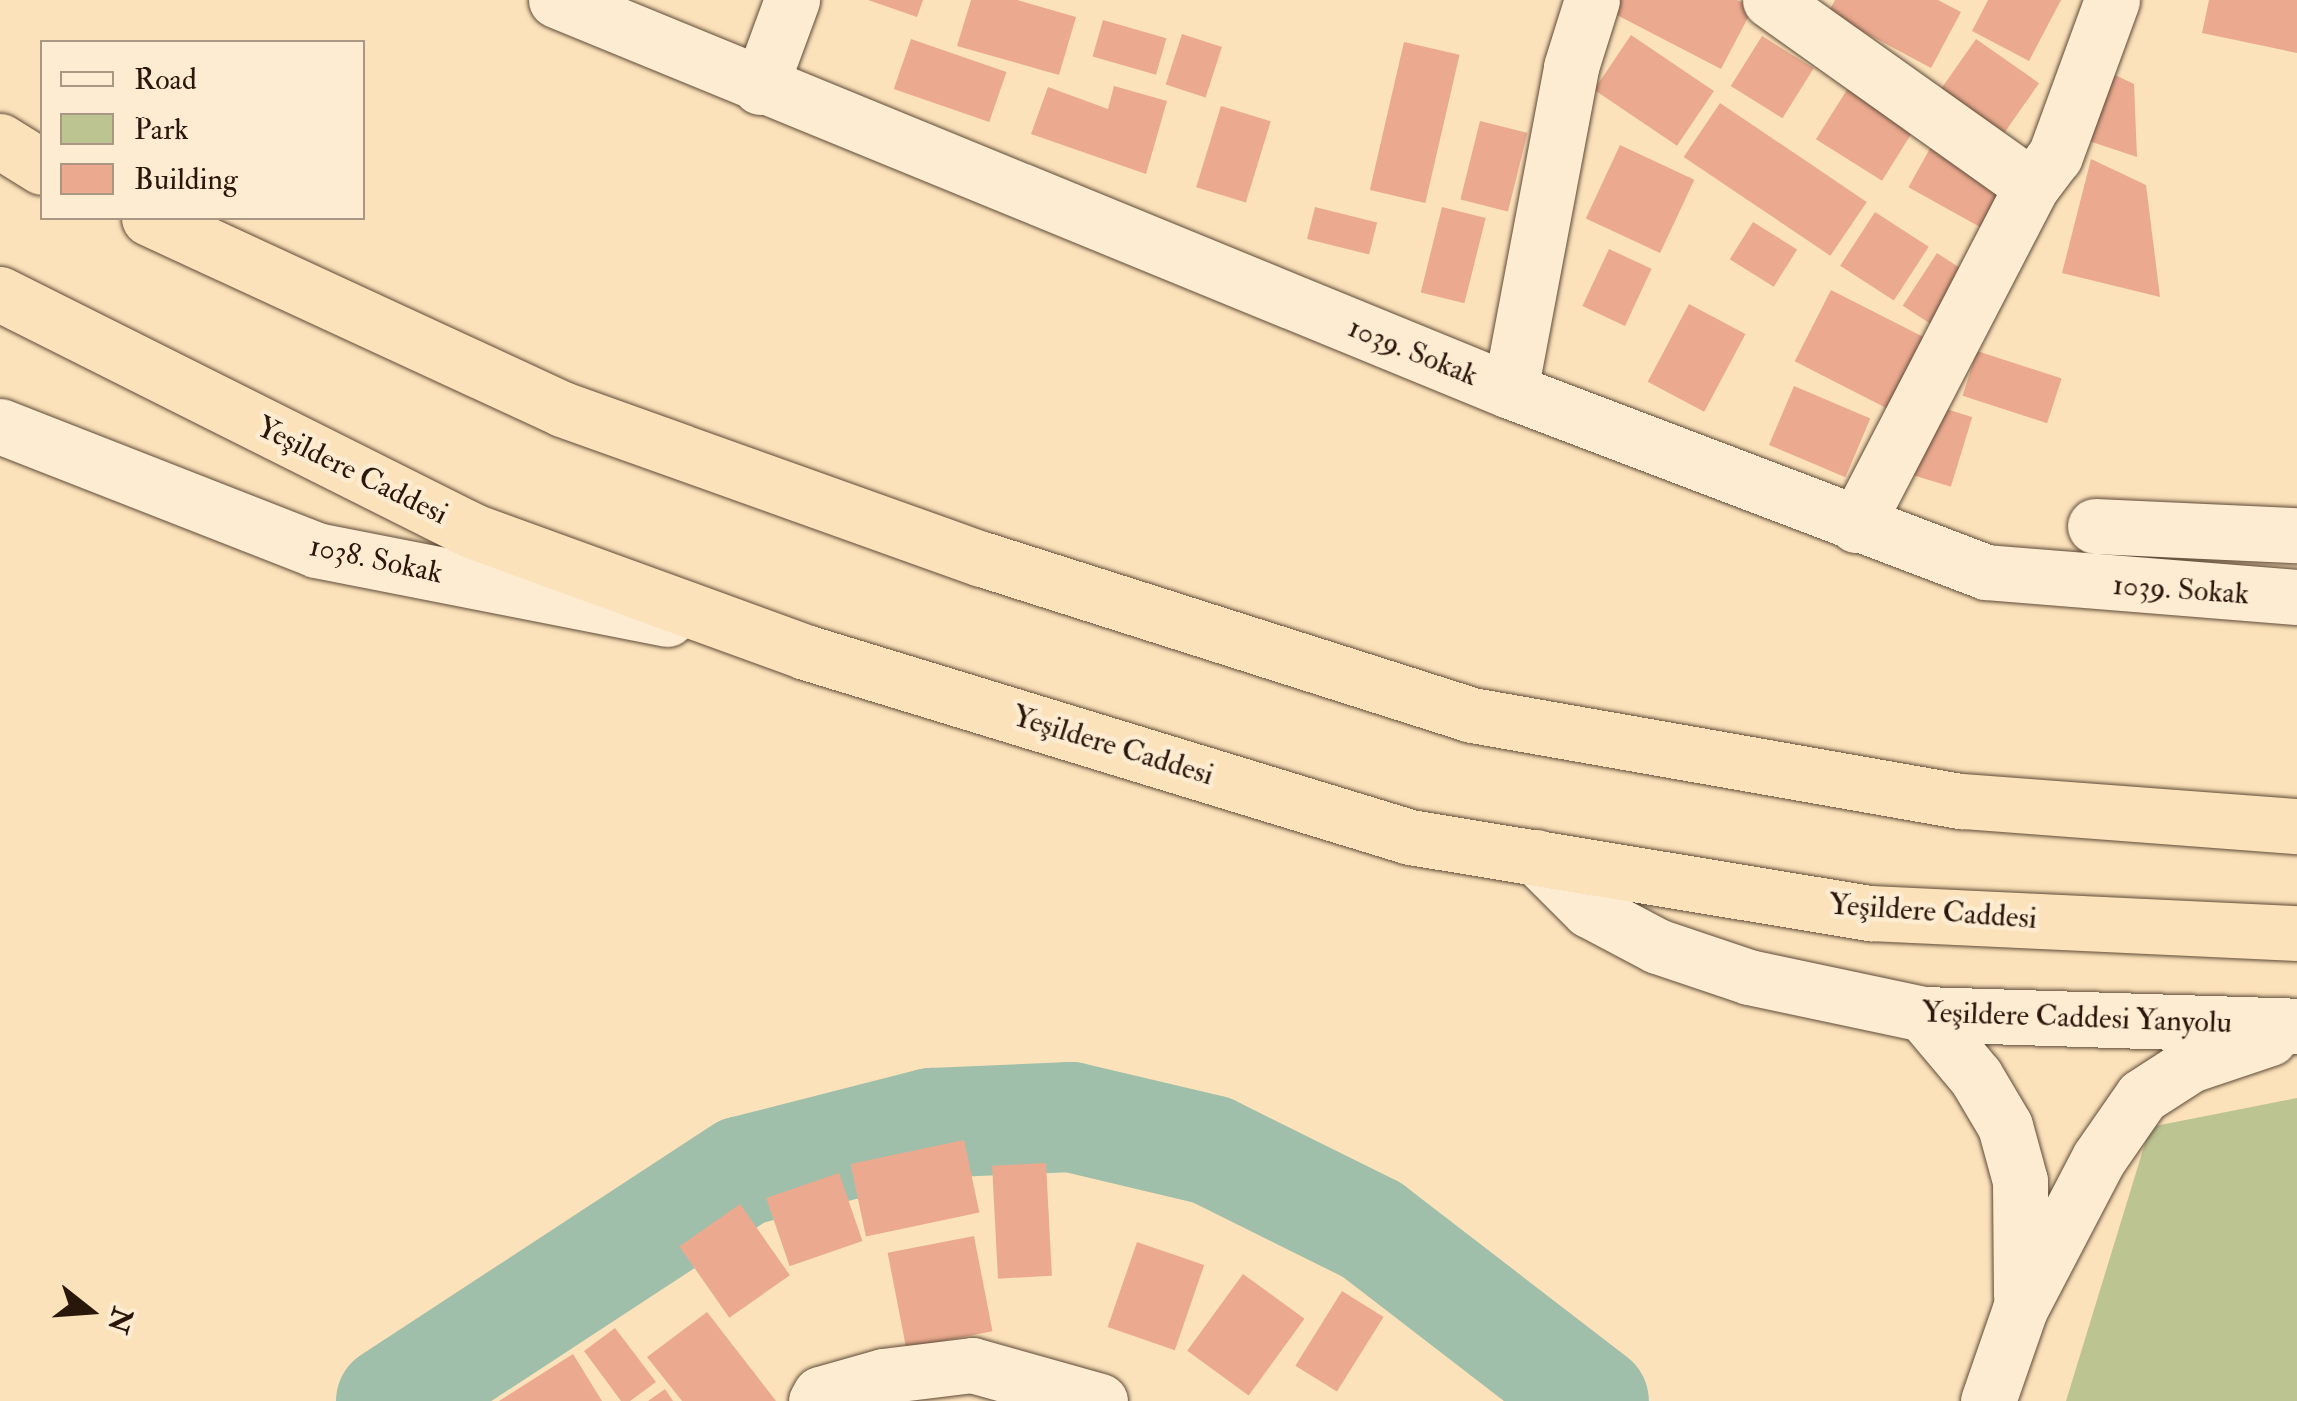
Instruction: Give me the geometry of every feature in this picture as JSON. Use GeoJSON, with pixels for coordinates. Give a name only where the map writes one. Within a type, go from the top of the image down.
{"type":"FeatureCollection","features":[{"type":"Feature","properties":{"kind":"highway"},"geometry":{"type":"LineString","coordinates":[[0,140],[40,165]]}},
{"type":"Feature","properties":{"kind":"highway"},"geometry":{"type":"LineString","coordinates":[[153,220],[562,408],[982,559],[1472,715],[1962,801],[2297,826]]}},
{"type":"Feature","properties":{"kind":"highway","name":"Yeşildere Caddesi"},"geometry":{"type":"LineString","coordinates":[[0,294],[473,531],[769,639],[1410,837],[1871,913],[2297,933]]}},
{"type":"Feature","properties":{"kind":"street","name":"1039. Sokak"},"geometry":{"type":"LineString","coordinates":[[556,0],[760,88],[1510,391],[1856,526],[1986,572],[2297,597]]}},
{"type":"Feature","properties":{"kind":"street"},"geometry":{"type":"LineString","coordinates":[[760,88],[792,0]]}},
{"type":"Feature","properties":{"kind":"street"},"geometry":{"type":"LineString","coordinates":[[1510,391],[1571,67],[1592,0]]}},
{"type":"Feature","properties":{"kind":"street"},"geometry":{"type":"LineString","coordinates":[[1770,0],[2032,186]]}},
{"type":"Feature","properties":{"kind":"street"},"geometry":{"type":"LineString","coordinates":[[1856,526],[2032,186],[2055,156],[2112,0]]}},
{"type":"Feature","properties":{"kind":"street","name":"1038. Sokak"},"geometry":{"type":"LineString","coordinates":[[0,426],[316,550],[769,639]]}},
{"type":"Feature","properties":{"kind":"street"},"geometry":{"type":"LineString","coordinates":[[2094,526],[2297,534]]}},
{"type":"Feature","properties":{"kind":"street","name":"Yeşildere Caddesi Yanyolu"},"geometry":{"type":"LineString","coordinates":[[1536,858],[1589,910],[1657,946],[1749,977],[1923,1014],[2297,1028]]}},
{"type":"Feature","properties":{"kind":"street"},"geometry":{"type":"LineString","coordinates":[[1923,1014],[2005,1126],[2020,1181],[2020,1309]]}},
{"type":"Feature","properties":{"kind":"street"},"geometry":{"type":"LineString","coordinates":[[1988,1401],[2020,1309],[2098,1158],[2142,1096],[2190,1065],[2297,1028]]}},
{"type":"Feature","properties":{"kind":"street"},"geometry":{"type":"LineString","coordinates":[[816,1401],[820,1394],[883,1376],[972,1366],[1100,1401]]}},
{"type":"Feature","properties":{"kind":"green space"},"geometry":{"type":"Polygon","coordinates":[[[2297,1098],[2297,1401],[2066,1401],[2150,1127],[2297,1098]]]}},
{"type":"Feature","properties":{"kind":"building"},"geometry":{"type":"Polygon","coordinates":[[[868,0],[923,0],[917,17],[868,0]]]}},
{"type":"Feature","properties":{"kind":"building"},"geometry":{"type":"Polygon","coordinates":[[[971,0],[1017,0],[1076,17],[1059,75],[957,46],[971,0]]]}},
{"type":"Feature","properties":{"kind":"building"},"geometry":{"type":"Polygon","coordinates":[[[1618,0],[1737,0],[1753,8],[1721,69],[1611,12],[1618,0]]]}},
{"type":"Feature","properties":{"kind":"building"},"geometry":{"type":"Polygon","coordinates":[[[1835,0],[1938,0],[1961,12],[1931,68],[1828,13],[1835,0]]]}},
{"type":"Feature","properties":{"kind":"building"},"geometry":{"type":"Polygon","coordinates":[[[1988,0],[2061,0],[2029,61],[1972,31],[1988,0]]]}},
{"type":"Feature","properties":{"kind":"building"},"geometry":{"type":"Polygon","coordinates":[[[2209,0],[2297,0],[2297,53],[2202,33],[2209,0]]]}},
{"type":"Feature","properties":{"kind":"building"},"geometry":{"type":"Polygon","coordinates":[[[1103,20],[1166,38],[1156,75],[1093,57],[1103,20]]]}},
{"type":"Feature","properties":{"kind":"building"},"geometry":{"type":"Polygon","coordinates":[[[1182,34],[1222,47],[1206,97],[1166,84],[1182,34]]]}},
{"type":"Feature","properties":{"kind":"building"},"geometry":{"type":"Polygon","coordinates":[[[1631,35],[1714,91],[1677,146],[1594,90],[1631,35]]]}},
{"type":"Feature","properties":{"kind":"building"},"geometry":{"type":"Polygon","coordinates":[[[1762,36],[1814,68],[1782,118],[1731,86],[1762,36]]]}},
{"type":"Feature","properties":{"kind":"building"},"geometry":{"type":"Polygon","coordinates":[[[911,39],[1006,72],[989,122],[894,89],[911,39]]]}},
{"type":"Feature","properties":{"kind":"building"},"geometry":{"type":"Polygon","coordinates":[[[1976,39],[2039,83],[2002,136],[1939,92],[1976,39]]]}},
{"type":"Feature","properties":{"kind":"building"},"geometry":{"type":"Polygon","coordinates":[[[1404,42],[1460,55],[1425,203],[1370,190],[1404,42]]]}},
{"type":"Feature","properties":{"kind":"building"},"geometry":{"type":"Polygon","coordinates":[[[2109,72],[2134,84],[2137,157],[2086,140],[2109,72]]]}},
{"type":"Feature","properties":{"kind":"building"},"geometry":{"type":"Polygon","coordinates":[[[1853,80],[1919,121],[1882,181],[1816,139],[1853,80]]]}},
{"type":"Feature","properties":{"kind":"building"},"geometry":{"type":"Polygon","coordinates":[[[1114,86],[1167,101],[1146,174],[1031,134],[1048,87],[1108,109],[1114,86]]]}},
{"type":"Feature","properties":{"kind":"building"},"geometry":{"type":"Polygon","coordinates":[[[1720,103],[1867,202],[1830,256],[1684,157],[1720,103]]]}},
{"type":"Feature","properties":{"kind":"building"},"geometry":{"type":"Polygon","coordinates":[[[1221,106],[1271,121],[1246,202],[1196,187],[1221,106]]]}},
{"type":"Feature","properties":{"kind":"building"},"geometry":{"type":"Polygon","coordinates":[[[1480,121],[1528,133],[1508,211],[1460,200],[1480,121]]]}},
{"type":"Feature","properties":{"kind":"building"},"geometry":{"type":"Polygon","coordinates":[[[1938,134],[2015,177],[1985,230],[1908,187],[1938,134]]]}},
{"type":"Feature","properties":{"kind":"building"},"geometry":{"type":"Polygon","coordinates":[[[1620,145],[1694,180],[1660,253],[1586,218],[1620,145]]]}},
{"type":"Feature","properties":{"kind":"building"},"geometry":{"type":"Polygon","coordinates":[[[2091,159],[2146,185],[2160,297],[2062,273],[2091,159]]]}},
{"type":"Feature","properties":{"kind":"building"},"geometry":{"type":"Polygon","coordinates":[[[1315,207],[1377,222],[1369,255],[1307,239],[1315,207]]]}},
{"type":"Feature","properties":{"kind":"building"},"geometry":{"type":"Polygon","coordinates":[[[1442,207],[1486,218],[1464,303],[1421,292],[1442,207]]]}},
{"type":"Feature","properties":{"kind":"building"},"geometry":{"type":"Polygon","coordinates":[[[1875,212],[1929,247],[1894,301],[1840,266],[1875,212]]]}},
{"type":"Feature","properties":{"kind":"building"},"geometry":{"type":"Polygon","coordinates":[[[1753,222],[1797,250],[1774,287],[1730,259],[1753,222]]]}},
{"type":"Feature","properties":{"kind":"building"},"geometry":{"type":"Polygon","coordinates":[[[1609,249],[1652,269],[1625,326],[1582,306],[1609,249]]]}},
{"type":"Feature","properties":{"kind":"building"},"geometry":{"type":"Polygon","coordinates":[[[1937,253],[1969,274],[1935,327],[1903,306],[1937,253]]]}},
{"type":"Feature","properties":{"kind":"building"},"geometry":{"type":"Polygon","coordinates":[[[1831,290],[1925,338],[1889,409],[1795,361],[1831,290]]]}},
{"type":"Feature","properties":{"kind":"building"},"geometry":{"type":"Polygon","coordinates":[[[1689,304],[1746,334],[1704,412],[1648,382],[1689,304]]]}},
{"type":"Feature","properties":{"kind":"building"},"geometry":{"type":"Polygon","coordinates":[[[1977,351],[2062,379],[2047,423],[1962,396],[1977,351]]]}},
{"type":"Feature","properties":{"kind":"building"},"geometry":{"type":"Polygon","coordinates":[[[1794,386],[1870,418],[1845,477],[1769,445],[1794,386]]]}},
{"type":"Feature","properties":{"kind":"building"},"geometry":{"type":"Polygon","coordinates":[[[1933,405],[1972,417],[1951,487],[1912,475],[1933,405]]]}},
{"type":"Feature","properties":{"kind":"building"},"geometry":{"type":"Polygon","coordinates":[[[964,1140],[979,1212],[866,1237],[851,1164],[964,1140]]]}},
{"type":"Feature","properties":{"kind":"building"},"geometry":{"type":"Polygon","coordinates":[[[1046,1163],[1052,1276],[998,1279],[992,1166],[1046,1163]]]}},
{"type":"Feature","properties":{"kind":"building"},"geometry":{"type":"Polygon","coordinates":[[[839,1173],[862,1241],[790,1266],[766,1198],[839,1173]]]}},
{"type":"Feature","properties":{"kind":"building"},"geometry":{"type":"Polygon","coordinates":[[[740,1204],[790,1275],[729,1318],[679,1246],[740,1204]]]}},
{"type":"Feature","properties":{"kind":"building"},"geometry":{"type":"Polygon","coordinates":[[[974,1236],[993,1331],[906,1348],[888,1253],[974,1236]]]}},
{"type":"Feature","properties":{"kind":"building"},"geometry":{"type":"Polygon","coordinates":[[[1137,1242],[1204,1265],[1175,1350],[1108,1327],[1137,1242]]]}},
{"type":"Feature","properties":{"kind":"building"},"geometry":{"type":"Polygon","coordinates":[[[1243,1274],[1304,1319],[1249,1396],[1187,1351],[1243,1274]]]}},
{"type":"Feature","properties":{"kind":"building"},"geometry":{"type":"Polygon","coordinates":[[[1342,1291],[1384,1317],[1337,1392],[1295,1366],[1342,1291]]]}},
{"type":"Feature","properties":{"kind":"building"},"geometry":{"type":"Polygon","coordinates":[[[707,1312],[776,1401],[682,1401],[647,1357],[707,1312]]]}},
{"type":"Feature","properties":{"kind":"building"},"geometry":{"type":"Polygon","coordinates":[[[615,1328],[656,1382],[630,1401],[621,1401],[584,1351],[615,1328]]]}},
{"type":"Feature","properties":{"kind":"building"},"geometry":{"type":"Polygon","coordinates":[[[573,1354],[602,1401],[499,1401],[573,1354]]]}},
{"type":"Feature","properties":{"kind":"building"},"geometry":{"type":"Polygon","coordinates":[[[665,1389],[673,1401],[648,1401],[665,1389]]]}},
{"type":"Feature","properties":{"kind":"waterway"},"geometry":{"type":"LineString","coordinates":[[391,1401],[743,1171],[932,1123],[1071,1117],[1211,1150],[1372,1230],[1594,1401]]}}]}
